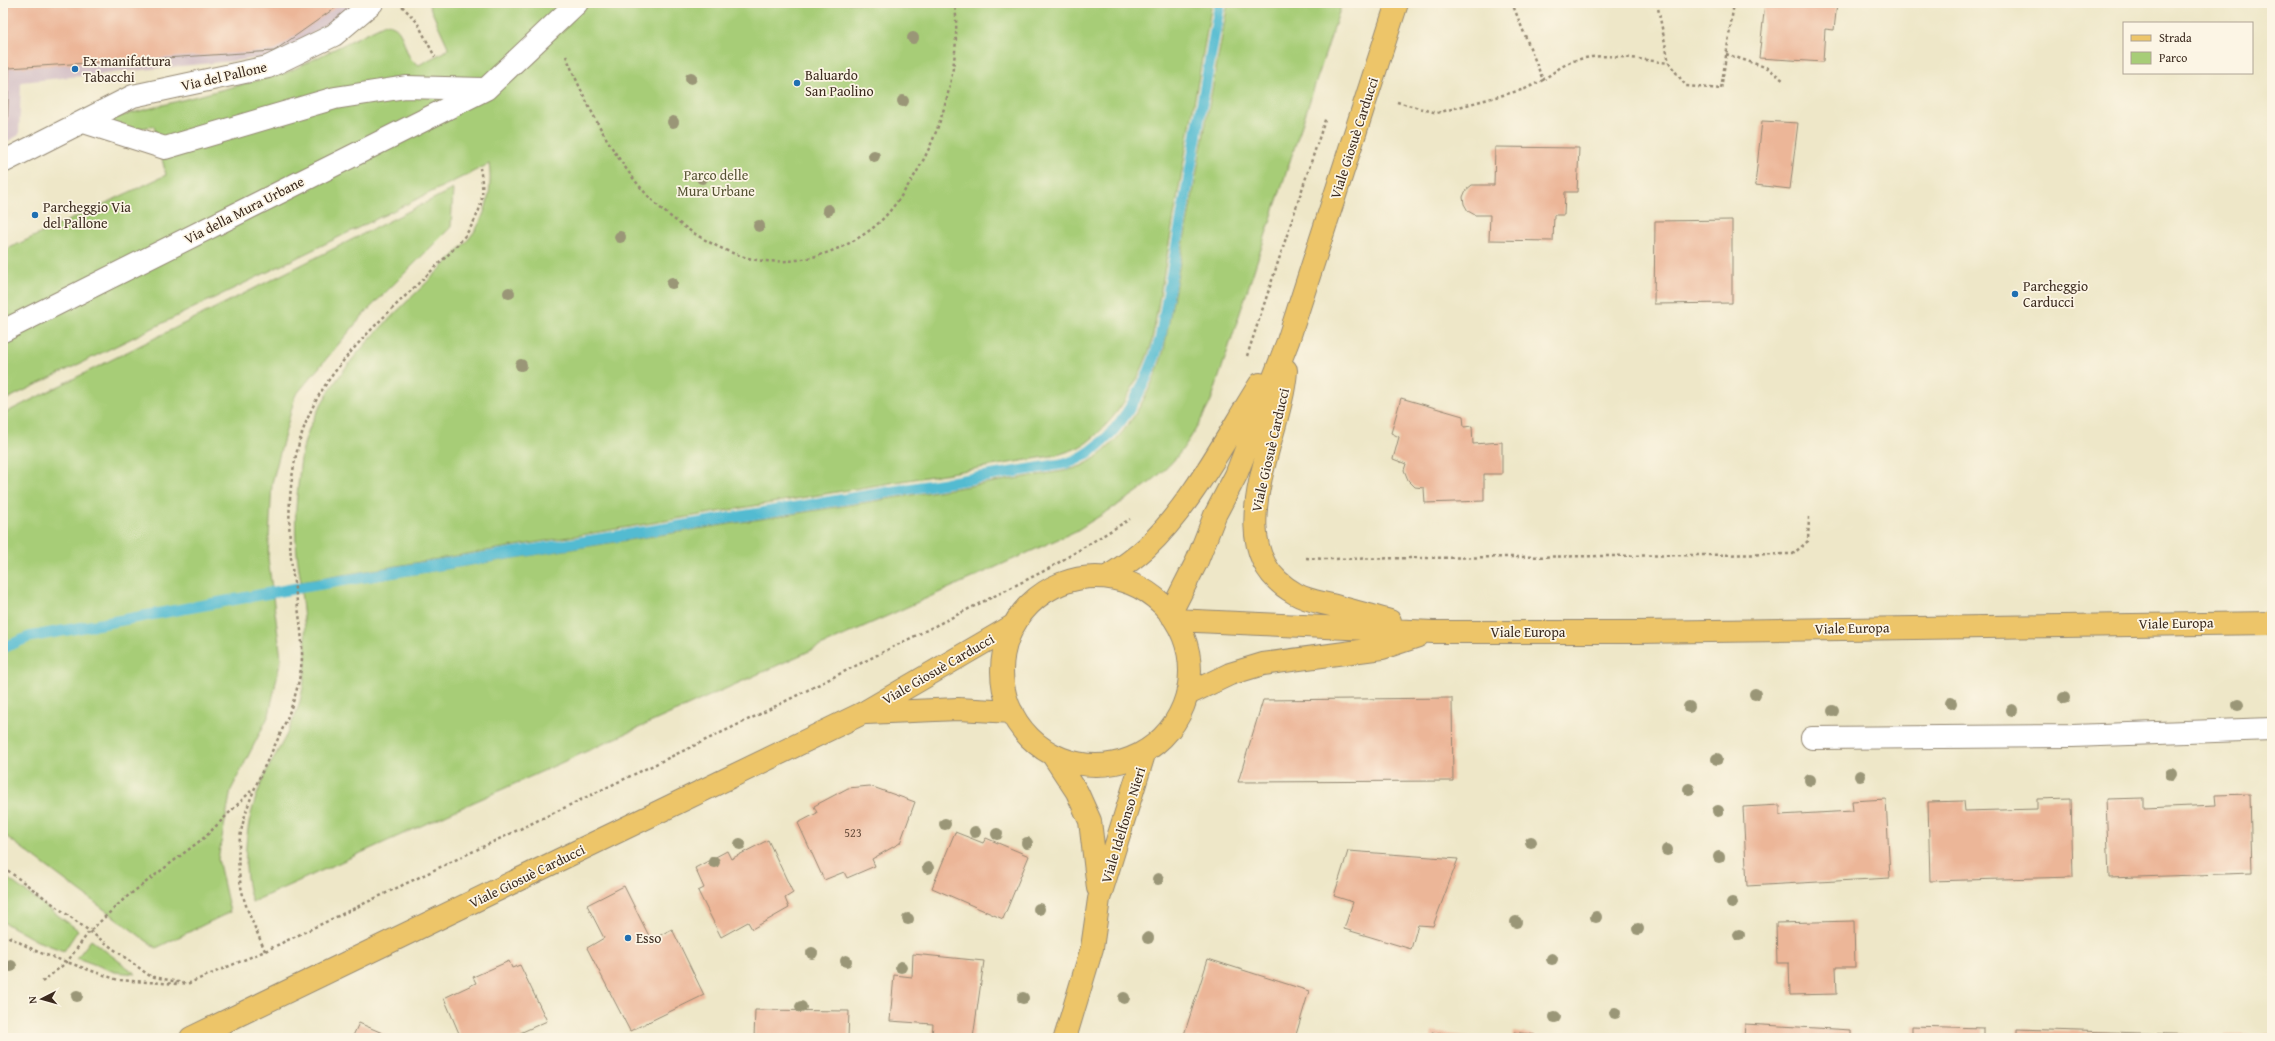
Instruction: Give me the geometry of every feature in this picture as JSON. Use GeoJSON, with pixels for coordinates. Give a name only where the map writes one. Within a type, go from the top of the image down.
{"type":"FeatureCollection","features":[{"type":"Feature","properties":{"kind":"main road","name":"Viale Giosuè Carducci"},"geometry":{"type":"LineString","coordinates":[[1172,617],[1197,561],[1215,515],[1236,475],[1288,340],[1397,3]]}},
{"type":"Feature","properties":{"kind":"main road","name":"Viale Giosuè Carducci"},"geometry":{"type":"LineString","coordinates":[[1107,577],[1147,547],[1186,500],[1216,456],[1288,340]]}},
{"type":"Feature","properties":{"kind":"main road","name":"Viale Giosuè Carducci"},"geometry":{"type":"LineString","coordinates":[[1288,340],[1286,378],[1277,423],[1257,494],[1255,512],[1256,540],[1262,559],[1279,583],[1296,595],[1433,632]]}},
{"type":"Feature","properties":{"kind":"main road"},"geometry":{"type":"LineString","coordinates":[[1107,577],[1126,581],[1142,589],[1158,600],[1172,617],[1186,645],[1189,662],[1188,694],[1176,720],[1162,738],[1146,751],[1125,760],[1103,765],[1081,764],[1052,754],[1024,731],[1012,712],[1004,690],[1002,668],[1005,646],[1014,626],[1030,603],[1053,587],[1080,578],[1107,577]]}},
{"type":"Feature","properties":{"kind":"main road","name":"Viale Europa"},"geometry":{"type":"LineString","coordinates":[[1172,617],[1433,632],[1637,632],[2196,622],[2272,623]]}},
{"type":"Feature","properties":{"kind":"main road","name":"Viale Giosuè Carducci"},"geometry":{"type":"LineString","coordinates":[[191,1038],[863,713],[1014,626]]}},
{"type":"Feature","properties":{"kind":"main road","name":"Viale Europa"},"geometry":{"type":"LineString","coordinates":[[1188,694],[1230,674],[1263,664],[1382,648],[1433,632]]}},
{"type":"Feature","properties":{"kind":"main road","name":"Viale Giosuè Carducci"},"geometry":{"type":"LineString","coordinates":[[863,713],[958,709],[1012,712]]}},
{"type":"Feature","properties":{"kind":"main road","name":"Viale Idelfonso Nieri"},"geometry":{"type":"LineString","coordinates":[[1065,1038],[1092,948],[1100,899],[1146,751]]}},
{"type":"Feature","properties":{"kind":"main road","name":"Viale Idelfonso Nieri"},"geometry":{"type":"LineString","coordinates":[[1052,754],[1077,792],[1090,821],[1100,899]]}},
{"type":"Feature","properties":{"kind":"street","name":"Via del Pallone"},"geometry":{"type":"LineString","coordinates":[[3,162],[133,96],[268,67],[334,35],[372,3]]}},
{"type":"Feature","properties":{"kind":"street"},"geometry":{"type":"LineString","coordinates":[[554,26],[561,3]]}},
{"type":"Feature","properties":{"kind":"street","name":"Via della Mura Urbane"},"geometry":{"type":"LineString","coordinates":[[3,331],[486,89],[577,3]]}},
{"type":"Feature","properties":{"kind":"street"},"geometry":{"type":"LineString","coordinates":[[84,122],[165,148],[334,98],[406,87],[486,89]]}},
{"type":"Feature","properties":{"kind":"street"},"geometry":{"type":"LineString","coordinates":[[1812,738],[2072,736],[2272,729]]}},
{"type":"Feature","properties":{"kind":"path"},"geometry":{"type":"LineString","coordinates":[[399,3],[417,22],[435,57]]}},
{"type":"Feature","properties":{"kind":"path"},"geometry":{"type":"LineString","coordinates":[[507,3],[513,5]]}},
{"type":"Feature","properties":{"kind":"path"},"geometry":{"type":"LineString","coordinates":[[554,26],[575,77],[611,148],[648,196],[675,222],[707,241],[739,255],[765,261],[796,260],[822,255],[850,243],[875,226],[900,198],[922,163],[938,125],[948,89],[955,53],[955,3]]}},
{"type":"Feature","properties":{"kind":"path"},"geometry":{"type":"LineString","coordinates":[[1512,3],[1543,80]]}},
{"type":"Feature","properties":{"kind":"path"},"geometry":{"type":"LineString","coordinates":[[1657,3],[1669,63],[1686,86],[1721,89],[1734,3]]}},
{"type":"Feature","properties":{"kind":"path"},"geometry":{"type":"LineString","coordinates":[[1726,54],[1768,68],[1784,81]]}},
{"type":"Feature","properties":{"kind":"path"},"geometry":{"type":"LineString","coordinates":[[1368,94],[1437,113],[1525,89],[1543,80],[1560,68],[1580,59],[1600,56],[1669,63]]}},
{"type":"Feature","properties":{"kind":"path"},"geometry":{"type":"LineString","coordinates":[[1245,361],[1327,115]]}},
{"type":"Feature","properties":{"kind":"path"},"geometry":{"type":"LineString","coordinates":[[265,951],[244,899],[240,881],[241,829],[245,808],[278,738],[294,698],[302,658],[288,515],[296,452],[313,408],[324,388],[349,354],[464,236],[477,214],[481,203],[482,187],[480,168]]}},
{"type":"Feature","properties":{"kind":"path"},"geometry":{"type":"LineString","coordinates":[[3,934],[38,952],[118,980],[187,984],[265,951],[765,712],[1048,569],[1134,517]]}},
{"type":"Feature","properties":{"kind":"path"},"geometry":{"type":"LineString","coordinates":[[1306,558],[1326,560],[1793,554],[1808,541],[1809,517]]}},
{"type":"Feature","properties":{"kind":"path"},"geometry":{"type":"LineString","coordinates":[[42,982],[67,962],[89,932],[124,899],[205,837],[253,789]]}},
{"type":"Feature","properties":{"kind":"path"},"geometry":{"type":"LineString","coordinates":[[3,867],[150,976],[187,984]]}},
{"type":"Feature","properties":{"kind":"shaded area","name":"Ex manifattura Tabacchi"},"geometry":{"type":"Polygon","coordinates":[[[3,3],[362,3],[273,57],[21,82],[19,135],[3,144],[3,3]]]}},
{"type":"Feature","properties":{"kind":"green space","name":"Parco delle Mura Urbane"},"geometry":{"type":"Polygon","coordinates":[[[428,3],[1212,3],[1151,346],[1134,385],[1119,409],[1100,431],[1083,445],[1057,455],[301,582],[296,542],[296,505],[301,459],[309,429],[336,380],[353,358],[470,238],[481,220],[488,199],[490,185],[489,164],[3,401],[3,251],[166,175],[154,126],[129,130],[108,124],[113,118],[286,73],[385,24],[391,25],[400,32],[408,54],[413,61],[419,65],[449,49],[428,3]]]}},
{"type":"Feature","properties":{"kind":"green space"},"geometry":{"type":"Polygon","coordinates":[[[1228,3],[1342,3],[1211,401],[1184,448],[1169,466],[1144,487],[1076,531],[252,902],[246,866],[246,848],[251,812],[264,778],[295,717],[303,687],[306,646],[301,592],[1063,471],[1081,466],[1110,446],[1134,416],[1144,399],[1159,365],[1164,349],[1228,3]]]}},
{"type":"Feature","properties":{"kind":"green space"},"geometry":{"type":"Polygon","coordinates":[[[453,189],[451,227],[364,314],[295,396],[272,483],[268,558],[281,658],[269,715],[231,790],[218,859],[230,912],[156,948],[3,834],[3,414],[453,189]]]}},
{"type":"Feature","properties":{"kind":"green space"},"geometry":{"type":"Polygon","coordinates":[[[3,875],[78,930],[64,951],[37,941],[3,922],[3,875]]]}},
{"type":"Feature","properties":{"kind":"green space"},"geometry":{"type":"Polygon","coordinates":[[[91,940],[136,974],[115,972],[77,958],[91,940]]]}},
{"type":"Feature","properties":{"kind":"building","name":"Ex manifattura Tabacchi"},"geometry":{"type":"Polygon","coordinates":[[[3,3],[342,3],[274,51],[9,68],[7,134],[3,137],[3,3]]]}},
{"type":"Feature","properties":{"kind":"building"},"geometry":{"type":"Polygon","coordinates":[[[1765,3],[1837,3],[1834,30],[1825,29],[1823,62],[1759,58],[1765,3]]]}},
{"type":"Feature","properties":{"kind":"building"},"geometry":{"type":"Polygon","coordinates":[[[1762,121],[1798,123],[1790,189],[1755,185],[1762,121]]]}},
{"type":"Feature","properties":{"kind":"building"},"geometry":{"type":"Polygon","coordinates":[[[1495,147],[1579,148],[1577,192],[1565,192],[1564,215],[1554,215],[1553,241],[1489,240],[1490,215],[1475,215],[1468,211],[1464,204],[1463,197],[1466,190],[1472,185],[1494,185],[1495,147]]]}},
{"type":"Feature","properties":{"kind":"building"},"geometry":{"type":"Polygon","coordinates":[[[1732,220],[1732,303],[1654,304],[1655,221],[1732,220]]]}},
{"type":"Feature","properties":{"kind":"building"},"geometry":{"type":"Polygon","coordinates":[[[1401,398],[1463,416],[1464,427],[1472,426],[1473,444],[1502,442],[1502,474],[1484,474],[1484,501],[1425,503],[1424,488],[1415,487],[1408,480],[1404,470],[1406,464],[1393,459],[1399,437],[1391,433],[1401,398]]]}},
{"type":"Feature","properties":{"kind":"building"},"geometry":{"type":"Polygon","coordinates":[[[1452,698],[1453,781],[1238,782],[1263,700],[1452,698]]]}},
{"type":"Feature","properties":{"kind":"building"},"geometry":{"type":"Polygon","coordinates":[[[870,786],[915,802],[900,843],[872,859],[875,866],[847,878],[844,872],[824,880],[798,823],[817,813],[814,806],[848,788],[870,786]]]}},
{"type":"Feature","properties":{"kind":"building"},"geometry":{"type":"Polygon","coordinates":[[[2250,794],[2252,873],[2109,878],[2106,799],[2144,798],[2144,808],[2216,805],[2215,795],[2250,794]]]}},
{"type":"Feature","properties":{"kind":"building"},"geometry":{"type":"Polygon","coordinates":[[[2071,798],[2073,877],[1930,881],[1928,802],[1964,801],[1965,811],[2037,809],[2037,799],[2071,798]]]}},
{"type":"Feature","properties":{"kind":"building"},"geometry":{"type":"Polygon","coordinates":[[[1886,799],[1890,878],[1747,886],[1743,807],[1780,805],[1780,815],[1853,811],[1852,801],[1886,799]]]}},
{"type":"Feature","properties":{"kind":"building"},"geometry":{"type":"Polygon","coordinates":[[[955,832],[983,843],[986,838],[1029,856],[1003,919],[932,888],[955,832]]]}},
{"type":"Feature","properties":{"kind":"building"},"geometry":{"type":"Polygon","coordinates":[[[768,840],[793,893],[785,898],[789,908],[752,929],[748,922],[721,937],[698,891],[704,888],[695,868],[727,851],[731,859],[768,840]]]}},
{"type":"Feature","properties":{"kind":"building"},"geometry":{"type":"Polygon","coordinates":[[[1348,851],[1458,859],[1433,926],[1418,925],[1411,949],[1344,929],[1353,902],[1334,896],[1348,851]]]}},
{"type":"Feature","properties":{"kind":"building"},"geometry":{"type":"Polygon","coordinates":[[[624,886],[651,940],[672,929],[704,995],[630,1031],[587,948],[604,938],[587,905],[624,886]]]}},
{"type":"Feature","properties":{"kind":"building"},"geometry":{"type":"Polygon","coordinates":[[[1854,921],[1855,967],[1836,967],[1837,994],[1790,995],[1789,963],[1777,963],[1776,923],[1854,921]]]}},
{"type":"Feature","properties":{"kind":"building"},"geometry":{"type":"Polygon","coordinates":[[[913,954],[984,961],[973,1038],[932,1038],[933,1024],[890,1021],[894,975],[912,977],[913,954]]]}},
{"type":"Feature","properties":{"kind":"building"},"geometry":{"type":"Polygon","coordinates":[[[1208,959],[1309,991],[1295,1038],[1183,1038],[1208,959]]]}},
{"type":"Feature","properties":{"kind":"building"},"geometry":{"type":"Polygon","coordinates":[[[509,961],[512,968],[520,965],[547,1021],[520,1033],[523,1038],[461,1038],[444,998],[476,983],[473,977],[509,961]]]}},
{"type":"Feature","properties":{"kind":"building"},"geometry":{"type":"Polygon","coordinates":[[[755,1010],[849,1011],[848,1038],[754,1038],[755,1010]]]}},
{"type":"Feature","properties":{"kind":"building"},"geometry":{"type":"Polygon","coordinates":[[[359,1023],[394,1038],[352,1038],[359,1023]]]}},
{"type":"Feature","properties":{"kind":"building"},"geometry":{"type":"Polygon","coordinates":[[[1745,1024],[1851,1030],[1851,1038],[1744,1038],[1745,1024]]]}},
{"type":"Feature","properties":{"kind":"building"},"geometry":{"type":"Polygon","coordinates":[[[1912,1026],[1983,1028],[1983,1038],[1912,1038],[1912,1026]]]}},
{"type":"Feature","properties":{"kind":"building"},"geometry":{"type":"Polygon","coordinates":[[[2017,1029],[2202,1035],[2202,1038],[2017,1038],[2017,1029]]]}},
{"type":"Feature","properties":{"kind":"building"},"geometry":{"type":"Polygon","coordinates":[[[1432,1032],[1471,1037],[1471,1038],[1431,1038],[1432,1032]]]}},
{"type":"Feature","properties":{"kind":"building"},"geometry":{"type":"Polygon","coordinates":[[[1514,1032],[1535,1035],[1535,1038],[1513,1038],[1514,1032]]]}},
{"type":"Feature","properties":{"kind":"building"},"geometry":{"type":"Polygon","coordinates":[[[2225,1035],[2272,1035],[2272,1038],[2225,1038],[2225,1035]]]}},
{"type":"Feature","properties":{"kind":"waterway"},"geometry":{"type":"LineString","coordinates":[[3,648],[29,637],[303,587],[1068,463],[1085,455],[1101,443],[1115,429],[1138,394],[1155,357],[1160,339],[1220,3]]}},
{"type":"Feature","properties":{"kind":"place","name":"Ex manifattura Tabacchi"},"geometry":{"type":"Point","coordinates":[75,69]}},
{"type":"Feature","properties":{"kind":"place","name":"Baluardo San Paolino"},"geometry":{"type":"Point","coordinates":[797,83]}},
{"type":"Feature","properties":{"kind":"place","name":"Parcheggio Via del Pallone"},"geometry":{"type":"Point","coordinates":[35,215]}},
{"type":"Feature","properties":{"kind":"place","name":"Parcheggio Carducci"},"geometry":{"type":"Point","coordinates":[2015,294]}},
{"type":"Feature","properties":{"kind":"place","name":"Esso"},"geometry":{"type":"Point","coordinates":[628,938]}}]}
